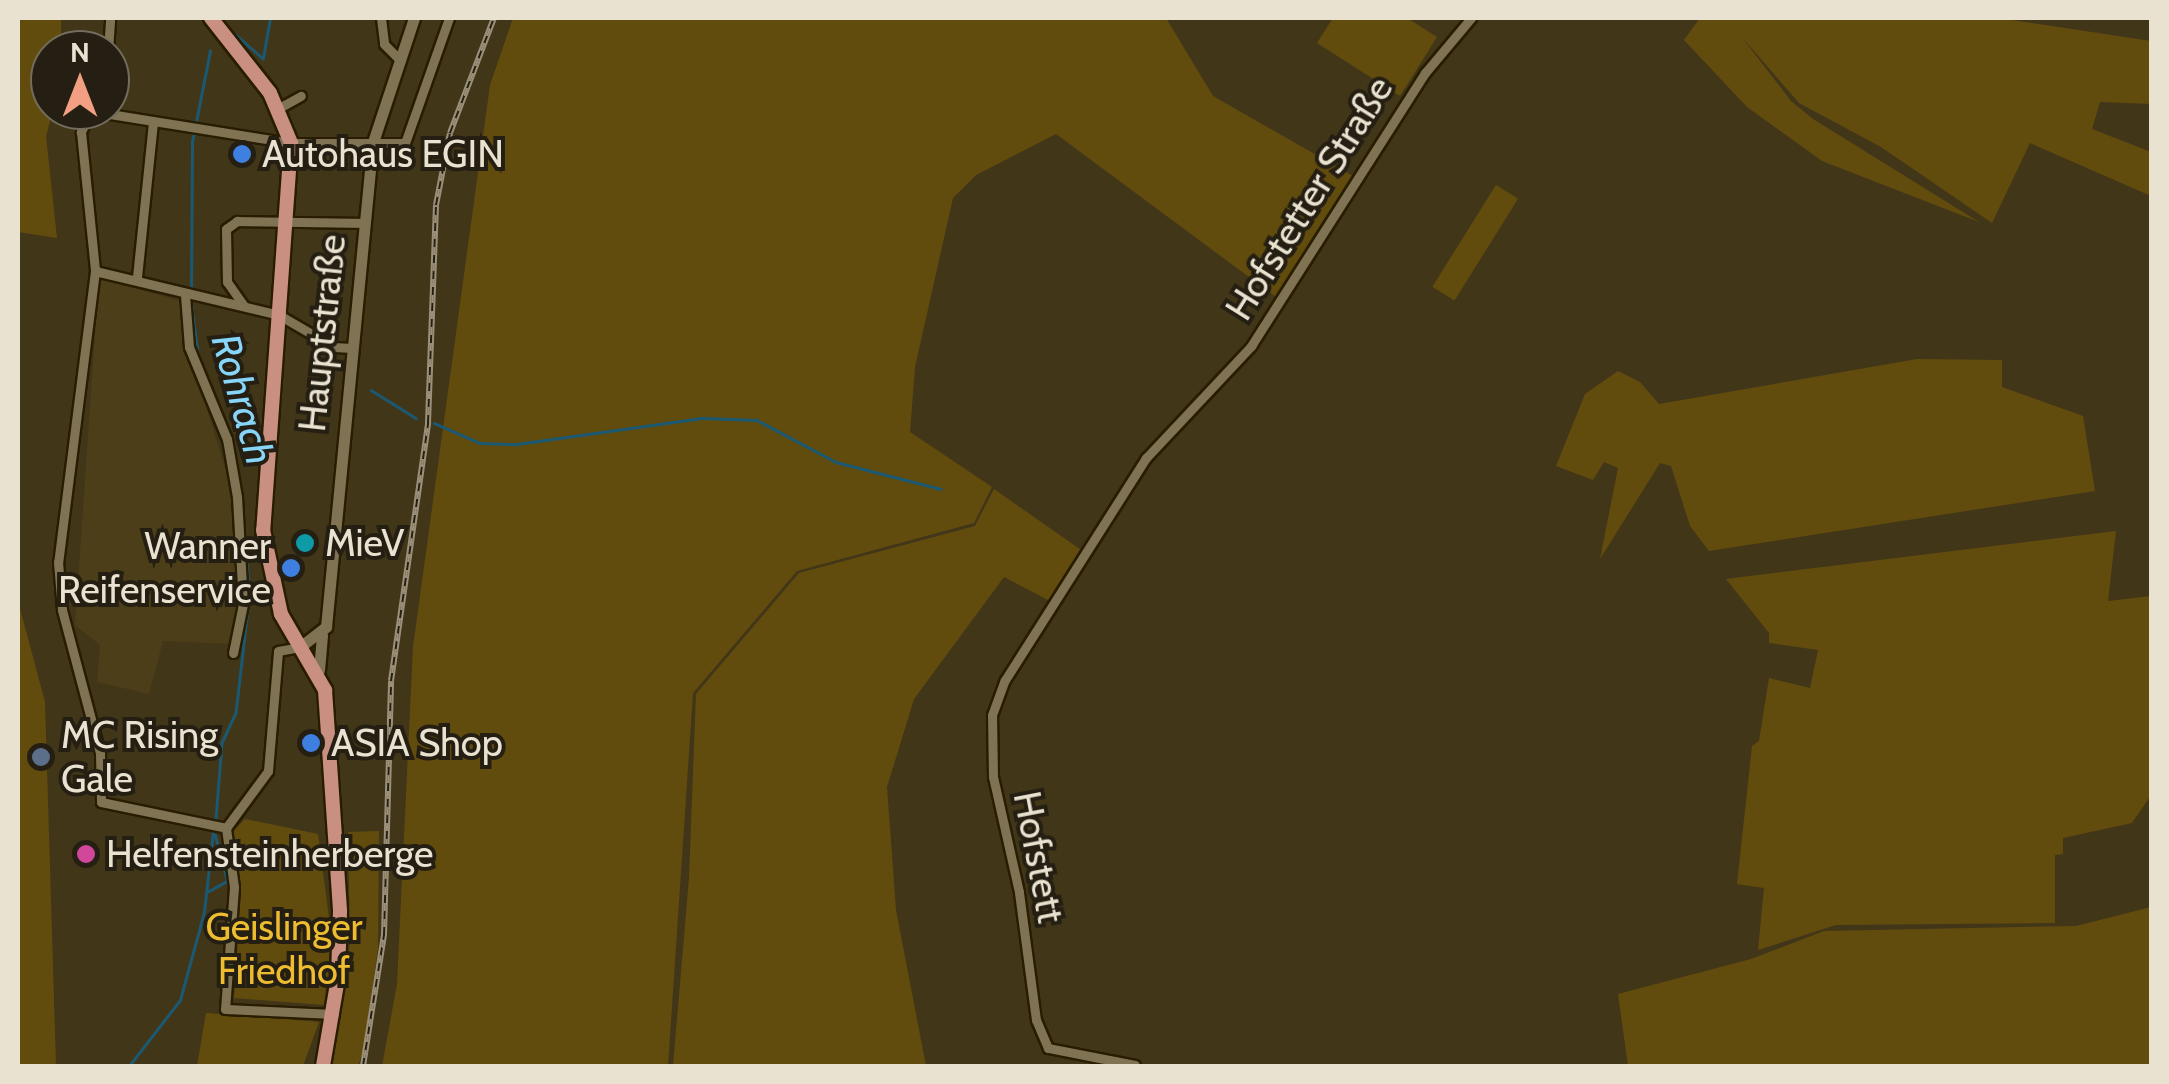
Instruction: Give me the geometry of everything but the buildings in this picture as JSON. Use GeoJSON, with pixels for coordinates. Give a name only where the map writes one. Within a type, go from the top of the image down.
{"type":"FeatureCollection","features":[{"type":"Feature","properties":{"kind":"main road"},"geometry":{"type":"LineString","coordinates":[[211,18],[279,108],[290,143],[288,222],[263,530],[289,631],[319,670],[340,878],[323,1066]]}},
{"type":"Feature","properties":{"kind":"street"},"geometry":{"type":"LineString","coordinates":[[381,18],[384,44],[399,58]]}},
{"type":"Feature","properties":{"kind":"street","name":"Hauptstraße"},"geometry":{"type":"LineString","coordinates":[[319,670],[372,145],[414,18]]}},
{"type":"Feature","properties":{"kind":"street"},"geometry":{"type":"LineString","coordinates":[[130,118],[290,143],[405,143],[449,18]]}},
{"type":"Feature","properties":{"kind":"street","name":"Hofstetter Straße"},"geometry":{"type":"LineString","coordinates":[[1057,603],[1146,458],[1251,346],[1288,296],[1394,118],[1471,18]]}},
{"type":"Feature","properties":{"kind":"street"},"geometry":{"type":"LineString","coordinates":[[279,108],[301,96]]}},
{"type":"Feature","properties":{"kind":"street"},"geometry":{"type":"LineString","coordinates":[[137,277],[153,123]]}},
{"type":"Feature","properties":{"kind":"street"},"geometry":{"type":"LineString","coordinates":[[82,130],[95,271],[58,562],[62,610],[100,753],[100,802],[226,828]]}},
{"type":"Feature","properties":{"kind":"street"},"geometry":{"type":"LineString","coordinates":[[244,306],[226,282],[226,229],[237,221],[363,224]]}},
{"type":"Feature","properties":{"kind":"street"},"geometry":{"type":"LineString","coordinates":[[95,271],[137,277],[186,295],[279,315],[334,347],[352,348]]}},
{"type":"Feature","properties":{"kind":"street"},"geometry":{"type":"LineString","coordinates":[[186,295],[189,347],[227,439],[237,497],[243,604],[233,653]]}},
{"type":"Feature","properties":{"kind":"street","name":"Hofstett"},"geometry":{"type":"LineString","coordinates":[[1057,603],[1005,680],[992,716],[1004,848],[1019,892],[1036,1020],[1048,1048],[1136,1065]]}},
{"type":"Feature","properties":{"kind":"street"},"geometry":{"type":"LineString","coordinates":[[322,635],[300,648],[278,651],[268,772],[226,828],[234,887],[225,1009],[330,1014]]}},
{"type":"Feature","properties":{"kind":"shaded area"},"geometry":{"type":"Polygon","coordinates":[[[99,277],[182,302],[184,334],[233,494],[239,602],[232,644],[163,641],[149,694],[97,682],[100,645],[75,625],[99,277]]]}},
{"type":"Feature","properties":{"kind":"green space"},"geometry":{"type":"Polygon","coordinates":[[[18,18],[61,18],[61,30],[30,30],[30,130],[48,130],[57,238],[18,232],[18,18]]]}},
{"type":"Feature","properties":{"kind":"green space"},"geometry":{"type":"Polygon","coordinates":[[[513,18],[1166,18],[1213,96],[1353,176],[1280,300],[1056,134],[976,175],[953,198],[915,367],[910,432],[992,487],[974,523],[797,571],[693,693],[668,1066],[382,1066],[397,984],[413,647],[490,85],[513,18]]]}},
{"type":"Feature","properties":{"kind":"green space"},"geometry":{"type":"Polygon","coordinates":[[[1333,18],[1407,18],[1437,37],[1400,96],[1317,43],[1333,18]]]}},
{"type":"Feature","properties":{"kind":"green space"},"geometry":{"type":"Polygon","coordinates":[[[1700,18],[1998,18],[2151,41],[2151,104],[2100,102],[2092,129],[2151,152],[2151,196],[2030,143],[1992,223],[1881,147],[1799,103],[1741,36],[1791,101],[1813,119],[1979,222],[1822,161],[1747,107],[1684,40],[1700,18]]]}},
{"type":"Feature","properties":{"kind":"green space"},"geometry":{"type":"Polygon","coordinates":[[[1496,185],[1518,199],[1454,301],[1432,287],[1496,185]]]}},
{"type":"Feature","properties":{"kind":"green space"},"geometry":{"type":"Polygon","coordinates":[[[1917,359],[2002,360],[2002,387],[2083,416],[2095,491],[1709,551],[1690,526],[1671,466],[1660,463],[1600,559],[1618,468],[1604,462],[1593,480],[1556,466],[1585,394],[1618,371],[1640,382],[1659,404],[1917,359]]]}},
{"type":"Feature","properties":{"kind":"green space"},"geometry":{"type":"Polygon","coordinates":[[[994,489],[1084,552],[1050,601],[1004,577],[914,699],[887,787],[896,910],[926,1066],[673,1066],[689,878],[696,694],[799,573],[975,526],[994,489]]]}},
{"type":"Feature","properties":{"kind":"green space"},"geometry":{"type":"Polygon","coordinates":[[[2116,531],[2108,601],[2151,596],[2151,795],[2132,823],[2063,838],[2063,854],[2055,855],[2055,923],[1836,925],[1758,950],[1764,888],[1737,884],[1752,746],[1759,741],[1769,678],[1810,688],[1818,650],[1769,643],[1769,633],[1726,579],[2116,531]]]}},
{"type":"Feature","properties":{"kind":"green space"},"geometry":{"type":"Polygon","coordinates":[[[18,601],[45,702],[56,1066],[18,1066],[18,601]]]}},
{"type":"Feature","properties":{"kind":"green space","name":"Geislinger Friedhof"},"geometry":{"type":"Polygon","coordinates":[[[245,819],[318,834],[332,941],[324,1005],[234,998],[241,893],[233,831],[245,819]]]}},
{"type":"Feature","properties":{"kind":"green space"},"geometry":{"type":"Polygon","coordinates":[[[379,831],[378,949],[363,1052],[358,1066],[328,1066],[350,943],[348,832],[379,831]]]}},
{"type":"Feature","properties":{"kind":"green space"},"geometry":{"type":"Polygon","coordinates":[[[2151,907],[2151,1066],[1628,1066],[1618,994],[1751,959],[1824,931],[2076,926],[2151,907]]]}},
{"type":"Feature","properties":{"kind":"green space","name":"Geislinger Friedhof"},"geometry":{"type":"Polygon","coordinates":[[[206,1013],[319,1022],[303,1066],[197,1066],[206,1013]]]}},
{"type":"Feature","properties":{"kind":"waterway","name":"Rohrach"},"geometry":{"type":"LineString","coordinates":[[235,34],[263,58],[270,20]]}},
{"type":"Feature","properties":{"kind":"waterway","name":"Rohrach"},"geometry":{"type":"LineString","coordinates":[[191,291],[192,142],[210,51]]}},
{"type":"Feature","properties":{"kind":"waterway","name":"Rohrach"},"geometry":{"type":"LineString","coordinates":[[191,299],[198,354],[235,452],[250,592],[236,713],[222,743],[216,819]]}},
{"type":"Feature","properties":{"kind":"waterway"},"geometry":{"type":"LineString","coordinates":[[371,390],[416,418]]}},
{"type":"Feature","properties":{"kind":"waterway"},"geometry":{"type":"LineString","coordinates":[[434,423],[480,443],[517,444],[703,418],[757,420],[836,462],[941,489]]}},
{"type":"Feature","properties":{"kind":"waterway","name":"Rohrach"},"geometry":{"type":"LineString","coordinates":[[129,1066],[180,1000],[204,912],[213,832]]}},
{"type":"Feature","properties":{"kind":"waterway"},"geometry":{"type":"LineString","coordinates":[[207,892],[227,881],[215,836]]}},
{"type":"Feature","properties":{"kind":"railway"},"geometry":{"type":"LineString","coordinates":[[363,1066],[384,935],[391,681],[428,423],[436,205],[450,133],[494,18]]}},
{"type":"Feature","properties":{"kind":"place","name":"Autohaus EGIN"},"geometry":{"type":"Point","coordinates":[242,154]}},
{"type":"Feature","properties":{"kind":"place","name":"MieV"},"geometry":{"type":"Point","coordinates":[305,543]}},
{"type":"Feature","properties":{"kind":"place","name":"Wanner Reifenservice"},"geometry":{"type":"Point","coordinates":[291,568]}},
{"type":"Feature","properties":{"kind":"place","name":"ASIA Shop"},"geometry":{"type":"Point","coordinates":[311,743]}},
{"type":"Feature","properties":{"kind":"place","name":"MC Rising Gale"},"geometry":{"type":"Point","coordinates":[41,757]}},
{"type":"Feature","properties":{"kind":"place","name":"Helfensteinherberge"},"geometry":{"type":"Point","coordinates":[86,854]}}]}
